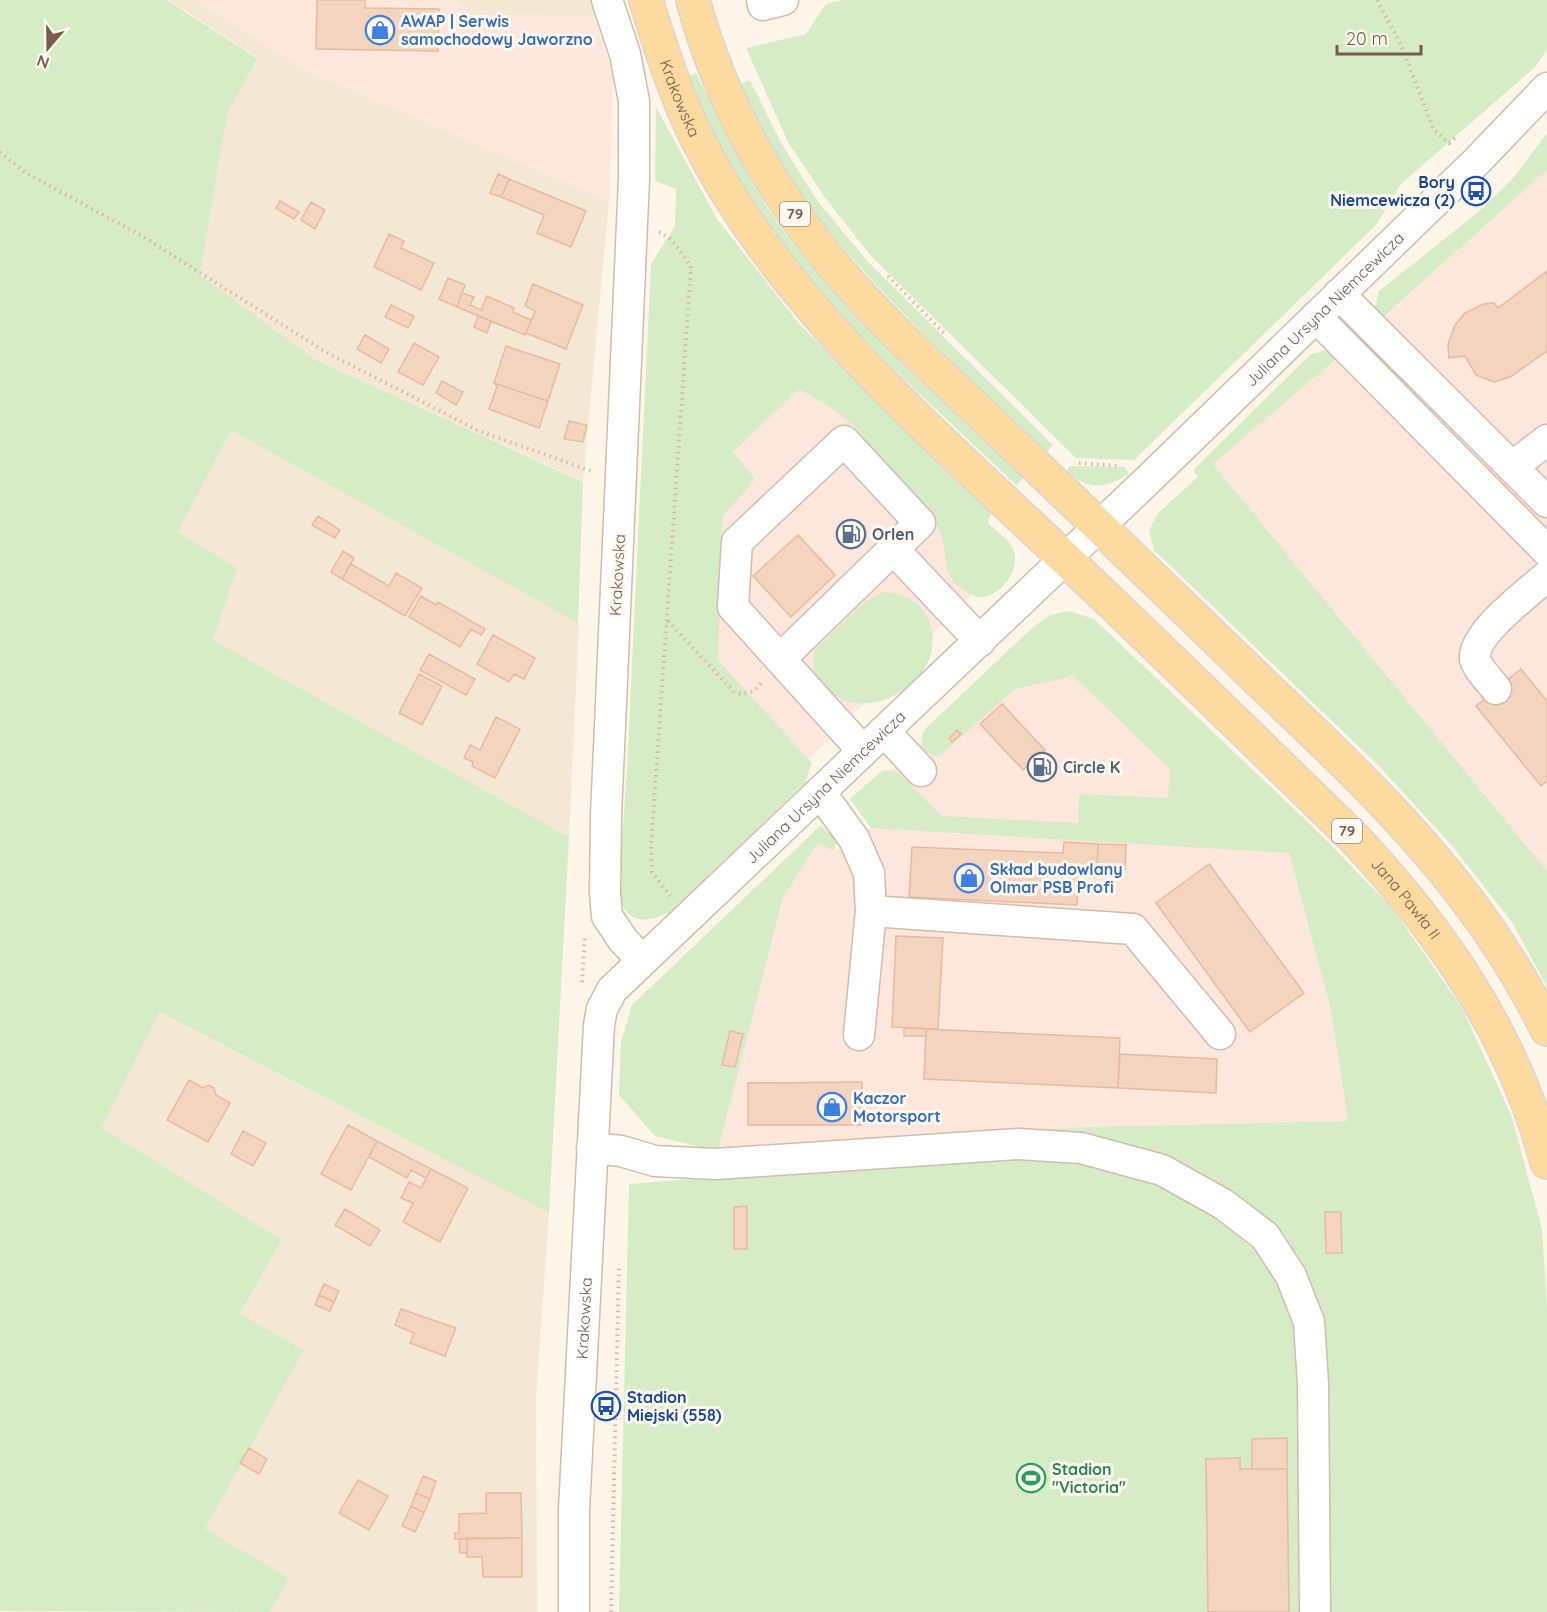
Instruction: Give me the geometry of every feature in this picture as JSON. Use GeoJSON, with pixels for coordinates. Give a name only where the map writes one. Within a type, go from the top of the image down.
{"type":"FeatureCollection","features":[{"type":"Feature","properties":{"kind":"main road","name":"Krakowska"},"geometry":{"type":"LineString","coordinates":[[646,0],[674,85],[696,136],[743,219],[778,267],[817,314],[869,369],[1066,559]]}},
{"type":"Feature","properties":{"kind":"main road","name":"79"},"geometry":{"type":"LineString","coordinates":[[693,0],[711,58],[745,135],[779,193],[829,261],[907,342],[1316,735],[1419,840],[1492,932],[1525,985],[1547,1029]]}},
{"type":"Feature","properties":{"kind":"main road","name":"Jana Pawła II"},"geometry":{"type":"LineString","coordinates":[[1066,559],[1356,840],[1421,912],[1454,958],[1480,1001],[1508,1055],[1522,1087],[1547,1162]]}},
{"type":"Feature","properties":{"kind":"street","name":"Krakowska"},"geometry":{"type":"LineString","coordinates":[[607,0],[625,54],[634,101],[634,178],[606,816],[605,906],[612,927],[642,960]]}},
{"type":"Feature","properties":{"kind":"street","name":"Juliana Ursyna Niemcewicza"},"geometry":{"type":"LineString","coordinates":[[599,1025],[602,1009],[612,990],[642,960],[1100,527],[1477,161],[1547,88]]}},
{"type":"Feature","properties":{"kind":"street"},"geometry":{"type":"LineString","coordinates":[[1339,294],[1547,502]]}},
{"type":"Feature","properties":{"kind":"street"},"geometry":{"type":"LineString","coordinates":[[1316,317],[1547,551]]}},
{"type":"Feature","properties":{"kind":"street"},"geometry":{"type":"LineString","coordinates":[[1512,466],[1547,440]]}},
{"type":"Feature","properties":{"kind":"street"},"geometry":{"type":"LineString","coordinates":[[780,659],[920,523],[844,441],[737,542],[733,607],[863,751]]}},
{"type":"Feature","properties":{"kind":"street"},"geometry":{"type":"LineString","coordinates":[[893,549],[980,641]]}},
{"type":"Feature","properties":{"kind":"street"},"geometry":{"type":"LineString","coordinates":[[1496,689],[1475,661],[1476,646],[1486,632],[1547,576]]}},
{"type":"Feature","properties":{"kind":"street"},"geometry":{"type":"LineString","coordinates":[[884,731],[921,771]]}},
{"type":"Feature","properties":{"kind":"street"},"geometry":{"type":"LineString","coordinates":[[820,792],[855,839],[869,873],[871,911],[859,1035]]}},
{"type":"Feature","properties":{"kind":"street"},"geometry":{"type":"LineString","coordinates":[[871,911],[1133,929],[1220,1034]]}},
{"type":"Feature","properties":{"kind":"street","name":"Krakowska"},"geometry":{"type":"LineString","coordinates":[[574,1612],[574,1510],[599,1025]]}},
{"type":"Feature","properties":{"kind":"street"},"geometry":{"type":"LineString","coordinates":[[592,1148],[621,1151],[655,1161],[716,1164],[1018,1144],[1081,1148],[1162,1170],[1223,1204],[1265,1236],[1291,1276],[1309,1322],[1313,1384],[1315,1612]]}},
{"type":"Feature","properties":{"kind":"path"},"geometry":{"type":"LineString","coordinates":[[1377,0],[1401,45],[1434,130],[1449,143]]}},
{"type":"Feature","properties":{"kind":"path"},"geometry":{"type":"LineString","coordinates":[[0,152],[26,173],[142,236],[324,351],[479,431],[599,474],[621,478]]}},
{"type":"Feature","properties":{"kind":"path"},"geometry":{"type":"LineString","coordinates":[[632,218],[669,237],[691,266],[652,872],[658,883],[689,916]]}},
{"type":"Feature","properties":{"kind":"path"},"geometry":{"type":"LineString","coordinates":[[880,269],[948,336]]}},
{"type":"Feature","properties":{"kind":"path"},"geometry":{"type":"LineString","coordinates":[[1071,458],[1077,462],[1098,466],[1128,464]]}},
{"type":"Feature","properties":{"kind":"path"},"geometry":{"type":"LineString","coordinates":[[667,621],[735,693],[744,695],[757,689],[780,659]]}},
{"type":"Feature","properties":{"kind":"path"},"geometry":{"type":"LineString","coordinates":[[611,1612],[619,1262]]}},
{"type":"Feature","properties":{"kind":"shaded area"},"geometry":{"type":"Polygon","coordinates":[[[169,0],[195,0],[307,71],[609,201],[583,481],[314,359],[200,276],[226,114],[259,59],[169,0]]]}},
{"type":"Feature","properties":{"kind":"shaded area"},"geometry":{"type":"Polygon","coordinates":[[[195,0],[455,0],[470,15],[595,16],[613,76],[609,201],[307,71],[195,0]]]}},
{"type":"Feature","properties":{"kind":"shaded area"},"geometry":{"type":"Polygon","coordinates":[[[455,0],[591,0],[595,16],[470,15],[455,0]]]}},
{"type":"Feature","properties":{"kind":"shaded area"},"geometry":{"type":"Polygon","coordinates":[[[1547,170],[1547,871],[1213,464],[1358,341],[1547,170]]]}},
{"type":"Feature","properties":{"kind":"shaded area"},"geometry":{"type":"Polygon","coordinates":[[[733,299],[998,568],[782,786],[708,855],[733,299]]]}},
{"type":"Feature","properties":{"kind":"shaded area"},"geometry":{"type":"Polygon","coordinates":[[[230,429],[579,623],[569,837],[213,640],[237,568],[177,532],[230,429]]]}},
{"type":"Feature","properties":{"kind":"shaded area"},"geometry":{"type":"Polygon","coordinates":[[[1076,643],[1289,853],[1331,1010],[1348,1121],[1082,1127],[718,1151],[783,897],[818,843],[834,851],[871,828],[859,800],[1011,657],[1076,643]]]}},
{"type":"Feature","properties":{"kind":"shaded area"},"geometry":{"type":"Polygon","coordinates":[[[158,1012],[549,1213],[536,1398],[537,1612],[270,1612],[288,1578],[204,1529],[304,1350],[240,1315],[282,1240],[102,1128],[158,1012]]]}},
{"type":"Feature","properties":{"kind":"green space"},"geometry":{"type":"Polygon","coordinates":[[[0,0],[167,0],[258,59],[227,114],[200,275],[314,359],[583,482],[578,623],[231,430],[178,532],[237,568],[213,640],[569,837],[549,1213],[159,1012],[102,1128],[282,1240],[240,1314],[304,1350],[205,1529],[289,1578],[270,1612],[0,1611],[0,0]]]}},
{"type":"Feature","properties":{"kind":"green space"},"geometry":{"type":"Polygon","coordinates":[[[843,0],[1547,0],[1547,49],[1536,66],[1401,184],[1376,225],[1134,460],[1076,458],[872,257],[826,199],[788,142],[746,48],[806,34],[826,4],[843,0]]]}},
{"type":"Feature","properties":{"kind":"green space"},"geometry":{"type":"Polygon","coordinates":[[[696,73],[752,182],[793,243],[819,275],[875,335],[1025,477],[1016,485],[869,345],[801,269],[770,229],[727,160],[687,77],[696,73]]]}},
{"type":"Feature","properties":{"kind":"green space"},"geometry":{"type":"Polygon","coordinates":[[[750,80],[781,143],[817,200],[868,262],[1053,445],[1046,453],[894,304],[810,207],[780,163],[740,84],[750,80]]]}},
{"type":"Feature","properties":{"kind":"green space"},"geometry":{"type":"Polygon","coordinates":[[[656,107],[717,219],[800,325],[992,511],[988,523],[1011,545],[1015,553],[1015,562],[1008,580],[995,593],[978,597],[958,586],[949,574],[939,530],[925,509],[869,451],[866,441],[851,423],[830,407],[799,389],[733,452],[755,479],[723,516],[718,660],[812,763],[805,783],[670,912],[644,920],[631,916],[621,903],[618,893],[627,770],[651,264],[675,226],[676,189],[655,181],[656,107]]]}},
{"type":"Feature","properties":{"kind":"green space"},"geometry":{"type":"Polygon","coordinates":[[[1547,133],[1547,170],[1379,321],[1374,310],[1379,291],[1482,209],[1514,177],[1547,133]]]}},
{"type":"Feature","properties":{"kind":"green space"},"geometry":{"type":"Polygon","coordinates":[[[1327,350],[1341,355],[1213,464],[1547,871],[1547,987],[1512,922],[1453,847],[1379,766],[1154,550],[1149,530],[1158,513],[1198,477],[1193,470],[1311,354],[1327,350]]]}},
{"type":"Feature","properties":{"kind":"green space"},"geometry":{"type":"Polygon","coordinates":[[[1070,466],[1125,467],[1129,474],[1112,483],[1097,485],[1082,482],[1066,472],[1070,466]]]}},
{"type":"Feature","properties":{"kind":"green space"},"geometry":{"type":"Polygon","coordinates":[[[882,592],[908,598],[919,605],[927,617],[933,639],[929,660],[917,678],[900,692],[881,701],[860,703],[840,698],[823,684],[815,673],[814,650],[865,602],[882,592]]]}},
{"type":"Feature","properties":{"kind":"green space"},"geometry":{"type":"Polygon","coordinates":[[[1069,611],[1094,619],[1314,828],[1393,909],[1462,1008],[1512,1117],[1542,1229],[1547,1310],[1547,1612],[619,1612],[629,1184],[717,1177],[717,1151],[655,1136],[619,1095],[621,1042],[632,1005],[820,826],[837,839],[834,851],[818,843],[783,897],[718,1151],[1082,1127],[1348,1121],[1331,1010],[1289,853],[871,828],[850,799],[883,770],[897,772],[942,816],[1078,823],[1079,794],[1168,798],[1170,769],[1073,676],[1015,689],[938,757],[923,750],[921,738],[925,729],[1032,628],[1050,615],[1069,611]]]}},
{"type":"Feature","properties":{"kind":"building"},"geometry":{"type":"Polygon","coordinates":[[[317,0],[365,0],[365,8],[439,9],[438,51],[316,49],[317,0]]]}},
{"type":"Feature","properties":{"kind":"building"},"geometry":{"type":"Polygon","coordinates":[[[498,174],[509,179],[501,197],[490,193],[498,174]]]}},
{"type":"Feature","properties":{"kind":"building"},"geometry":{"type":"Polygon","coordinates":[[[509,179],[586,211],[571,247],[537,233],[544,215],[501,197],[509,179]]]}},
{"type":"Feature","properties":{"kind":"building"},"geometry":{"type":"Polygon","coordinates":[[[280,201],[299,212],[294,219],[276,208],[280,201]]]}},
{"type":"Feature","properties":{"kind":"building"},"geometry":{"type":"Polygon","coordinates":[[[311,202],[325,210],[315,229],[301,220],[311,202]]]}},
{"type":"Feature","properties":{"kind":"building"},"geometry":{"type":"Polygon","coordinates":[[[389,234],[404,241],[401,248],[434,263],[421,290],[374,267],[389,234]]]}},
{"type":"Feature","properties":{"kind":"building"},"geometry":{"type":"Polygon","coordinates":[[[1547,271],[1547,351],[1510,377],[1494,382],[1476,375],[1465,356],[1449,358],[1448,344],[1455,325],[1465,313],[1483,304],[1494,303],[1498,308],[1547,271]]]}},
{"type":"Feature","properties":{"kind":"building"},"geometry":{"type":"Polygon","coordinates":[[[448,278],[465,285],[457,307],[439,299],[448,278]]]}},
{"type":"Feature","properties":{"kind":"building"},"geometry":{"type":"Polygon","coordinates":[[[533,284],[583,305],[566,349],[526,333],[535,311],[525,306],[533,284]]]}},
{"type":"Feature","properties":{"kind":"building"},"geometry":{"type":"Polygon","coordinates":[[[462,293],[474,297],[470,305],[481,310],[487,296],[514,308],[513,312],[531,320],[525,335],[457,307],[462,293]]]}},
{"type":"Feature","properties":{"kind":"building"},"geometry":{"type":"Polygon","coordinates":[[[391,305],[414,316],[408,328],[385,317],[391,305]]]}},
{"type":"Feature","properties":{"kind":"building"},"geometry":{"type":"Polygon","coordinates":[[[478,316],[491,321],[487,333],[474,327],[478,316]]]}},
{"type":"Feature","properties":{"kind":"building"},"geometry":{"type":"Polygon","coordinates":[[[365,335],[389,349],[381,363],[357,349],[365,335]]]}},
{"type":"Feature","properties":{"kind":"building"},"geometry":{"type":"Polygon","coordinates":[[[414,343],[439,357],[423,385],[398,372],[414,343]]]}},
{"type":"Feature","properties":{"kind":"building"},"geometry":{"type":"Polygon","coordinates":[[[506,346],[560,364],[548,401],[494,383],[506,346]]]}},
{"type":"Feature","properties":{"kind":"building"},"geometry":{"type":"Polygon","coordinates":[[[442,381],[463,392],[456,405],[436,393],[442,381]]]}},
{"type":"Feature","properties":{"kind":"building"},"geometry":{"type":"Polygon","coordinates":[[[494,383],[548,401],[539,428],[489,409],[497,386],[494,383]]]}},
{"type":"Feature","properties":{"kind":"building"},"geometry":{"type":"Polygon","coordinates":[[[569,421],[587,425],[583,442],[564,439],[569,421]]]}},
{"type":"Feature","properties":{"kind":"building"},"geometry":{"type":"Polygon","coordinates":[[[318,516],[340,530],[335,538],[312,525],[318,516]]]}},
{"type":"Feature","properties":{"kind":"building"},"geometry":{"type":"Polygon","coordinates":[[[798,535],[835,575],[791,617],[753,576],[798,535]]]}},
{"type":"Feature","properties":{"kind":"building"},"geometry":{"type":"Polygon","coordinates":[[[343,551],[354,558],[342,579],[331,572],[343,551]]]}},
{"type":"Feature","properties":{"kind":"building"},"geometry":{"type":"Polygon","coordinates":[[[351,564],[389,586],[396,573],[422,588],[405,616],[342,579],[351,564]]]}},
{"type":"Feature","properties":{"kind":"building"},"geometry":{"type":"Polygon","coordinates":[[[421,596],[436,605],[438,602],[485,629],[481,635],[471,629],[460,647],[409,617],[421,596]]]}},
{"type":"Feature","properties":{"kind":"building"},"geometry":{"type":"Polygon","coordinates":[[[493,635],[535,658],[524,679],[514,674],[509,682],[477,664],[493,635]]]}},
{"type":"Feature","properties":{"kind":"building"},"geometry":{"type":"Polygon","coordinates":[[[429,654],[475,679],[466,695],[420,670],[429,654]]]}},
{"type":"Feature","properties":{"kind":"building"},"geometry":{"type":"Polygon","coordinates":[[[1521,669],[1547,701],[1547,781],[1541,786],[1476,706],[1521,669]]]}},
{"type":"Feature","properties":{"kind":"building"},"geometry":{"type":"Polygon","coordinates":[[[419,674],[442,686],[422,725],[399,713],[419,674]]]}},
{"type":"Feature","properties":{"kind":"building"},"geometry":{"type":"Polygon","coordinates":[[[1002,704],[1045,750],[1023,770],[980,724],[1002,704]]]}},
{"type":"Feature","properties":{"kind":"building"},"geometry":{"type":"Polygon","coordinates":[[[496,717],[520,729],[495,778],[472,766],[473,762],[464,758],[470,745],[480,750],[496,717]]]}},
{"type":"Feature","properties":{"kind":"building"},"geometry":{"type":"Polygon","coordinates":[[[957,730],[961,734],[952,742],[949,738],[957,730]]]}},
{"type":"Feature","properties":{"kind":"building"},"geometry":{"type":"Polygon","coordinates":[[[1064,842],[1098,844],[1097,869],[1079,868],[1077,905],[909,897],[912,847],[1063,853],[1064,842]]]}},
{"type":"Feature","properties":{"kind":"building"},"geometry":{"type":"Polygon","coordinates":[[[1098,844],[1126,845],[1125,870],[1097,869],[1098,844]]]}},
{"type":"Feature","properties":{"kind":"building"},"geometry":{"type":"Polygon","coordinates":[[[1209,864],[1304,993],[1250,1032],[1156,903],[1209,864]]]}},
{"type":"Feature","properties":{"kind":"building"},"geometry":{"type":"Polygon","coordinates":[[[896,936],[943,938],[938,1029],[892,1027],[896,936]]]}},
{"type":"Feature","properties":{"kind":"building"},"geometry":{"type":"Polygon","coordinates":[[[904,1028],[926,1029],[926,1036],[904,1036],[904,1028]]]}},
{"type":"Feature","properties":{"kind":"building"},"geometry":{"type":"Polygon","coordinates":[[[926,1029],[1120,1038],[1118,1088],[924,1079],[926,1029]]]}},
{"type":"Feature","properties":{"kind":"building"},"geometry":{"type":"Polygon","coordinates":[[[730,1031],[743,1034],[735,1067],[722,1065],[730,1031]]]}},
{"type":"Feature","properties":{"kind":"building"},"geometry":{"type":"Polygon","coordinates":[[[1120,1054],[1217,1059],[1216,1093],[1118,1088],[1120,1054]]]}},
{"type":"Feature","properties":{"kind":"building"},"geometry":{"type":"Polygon","coordinates":[[[189,1080],[203,1088],[209,1085],[214,1088],[216,1095],[230,1103],[208,1142],[167,1120],[189,1080]]]}},
{"type":"Feature","properties":{"kind":"building"},"geometry":{"type":"Polygon","coordinates":[[[862,1082],[862,1125],[748,1125],[748,1083],[862,1082]]]}},
{"type":"Feature","properties":{"kind":"building"},"geometry":{"type":"Polygon","coordinates":[[[348,1125],[377,1141],[351,1190],[321,1174],[348,1125]]]}},
{"type":"Feature","properties":{"kind":"building"},"geometry":{"type":"Polygon","coordinates":[[[243,1131],[266,1143],[253,1166],[231,1154],[243,1131]]]}},
{"type":"Feature","properties":{"kind":"building"},"geometry":{"type":"Polygon","coordinates":[[[377,1141],[431,1169],[426,1178],[411,1170],[407,1178],[369,1157],[377,1141]]]}},
{"type":"Feature","properties":{"kind":"building"},"geometry":{"type":"Polygon","coordinates":[[[431,1169],[468,1188],[440,1242],[403,1222],[413,1203],[401,1198],[409,1182],[421,1188],[431,1169]]]}},
{"type":"Feature","properties":{"kind":"building"},"geometry":{"type":"Polygon","coordinates":[[[747,1206],[747,1249],[734,1249],[734,1207],[747,1206]]]}},
{"type":"Feature","properties":{"kind":"building"},"geometry":{"type":"Polygon","coordinates":[[[345,1209],[380,1230],[370,1246],[335,1225],[345,1209]]]}},
{"type":"Feature","properties":{"kind":"building"},"geometry":{"type":"Polygon","coordinates":[[[1325,1212],[1341,1212],[1342,1253],[1326,1253],[1325,1212]]]}},
{"type":"Feature","properties":{"kind":"building"},"geometry":{"type":"Polygon","coordinates":[[[324,1284],[339,1291],[334,1302],[319,1295],[324,1284]]]}},
{"type":"Feature","properties":{"kind":"building"},"geometry":{"type":"Polygon","coordinates":[[[319,1295],[334,1302],[330,1311],[315,1305],[319,1295]]]}},
{"type":"Feature","properties":{"kind":"building"},"geometry":{"type":"Polygon","coordinates":[[[401,1309],[456,1328],[445,1356],[410,1343],[414,1333],[395,1325],[401,1309]]]}},
{"type":"Feature","properties":{"kind":"building"},"geometry":{"type":"Polygon","coordinates":[[[1287,1438],[1287,1469],[1252,1469],[1252,1439],[1287,1438]]]}},
{"type":"Feature","properties":{"kind":"building"},"geometry":{"type":"Polygon","coordinates":[[[249,1448],[267,1459],[259,1474],[240,1463],[249,1448]]]}},
{"type":"Feature","properties":{"kind":"building"},"geometry":{"type":"Polygon","coordinates":[[[1240,1458],[1240,1469],[1287,1469],[1289,1612],[1208,1612],[1206,1459],[1240,1458]]]}},
{"type":"Feature","properties":{"kind":"building"},"geometry":{"type":"Polygon","coordinates":[[[423,1476],[436,1481],[430,1499],[416,1493],[423,1476]]]}},
{"type":"Feature","properties":{"kind":"building"},"geometry":{"type":"Polygon","coordinates":[[[358,1480],[388,1496],[369,1530],[339,1513],[358,1480]]]}},
{"type":"Feature","properties":{"kind":"building"},"geometry":{"type":"Polygon","coordinates":[[[416,1493],[430,1499],[424,1513],[411,1506],[416,1493]]]}},
{"type":"Feature","properties":{"kind":"building"},"geometry":{"type":"Polygon","coordinates":[[[486,1493],[521,1493],[522,1538],[455,1539],[455,1533],[459,1533],[459,1514],[486,1513],[486,1493]]]}},
{"type":"Feature","properties":{"kind":"building"},"geometry":{"type":"Polygon","coordinates":[[[411,1506],[424,1513],[415,1532],[402,1526],[411,1506]]]}},
{"type":"Feature","properties":{"kind":"building"},"geometry":{"type":"Polygon","coordinates":[[[467,1538],[522,1538],[522,1577],[483,1577],[482,1557],[467,1557],[467,1538]]]}},
{"type":"Feature","properties":{"kind":"building"},"geometry":{"type":"Polygon","coordinates":[[[467,1538],[467,1553],[460,1553],[459,1539],[467,1538]]]}},
{"type":"Feature","properties":{"kind":"place","name":"AWAP | Serwis samochodowy Jaworzno"},"geometry":{"type":"Point","coordinates":[380,30]}},
{"type":"Feature","properties":{"kind":"place","name":"Bory Niemcewicza (2)"},"geometry":{"type":"Point","coordinates":[1476,191]}},
{"type":"Feature","properties":{"kind":"place","name":"Orlen"},"geometry":{"type":"Point","coordinates":[851,534]}},
{"type":"Feature","properties":{"kind":"place","name":"Circle K"},"geometry":{"type":"Point","coordinates":[1042,767]}},
{"type":"Feature","properties":{"kind":"place","name":"Skład budowlany Olmar PSB Profi"},"geometry":{"type":"Point","coordinates":[969,878]}},
{"type":"Feature","properties":{"kind":"place","name":"Kaczor Motorsport"},"geometry":{"type":"Point","coordinates":[832,1107]}},
{"type":"Feature","properties":{"kind":"place","name":"Stadion Miejski (558)"},"geometry":{"type":"Point","coordinates":[606,1406]}},
{"type":"Feature","properties":{"kind":"place","name":"Stadion \"Victoria\""},"geometry":{"type":"Point","coordinates":[1031,1478]}}]}
